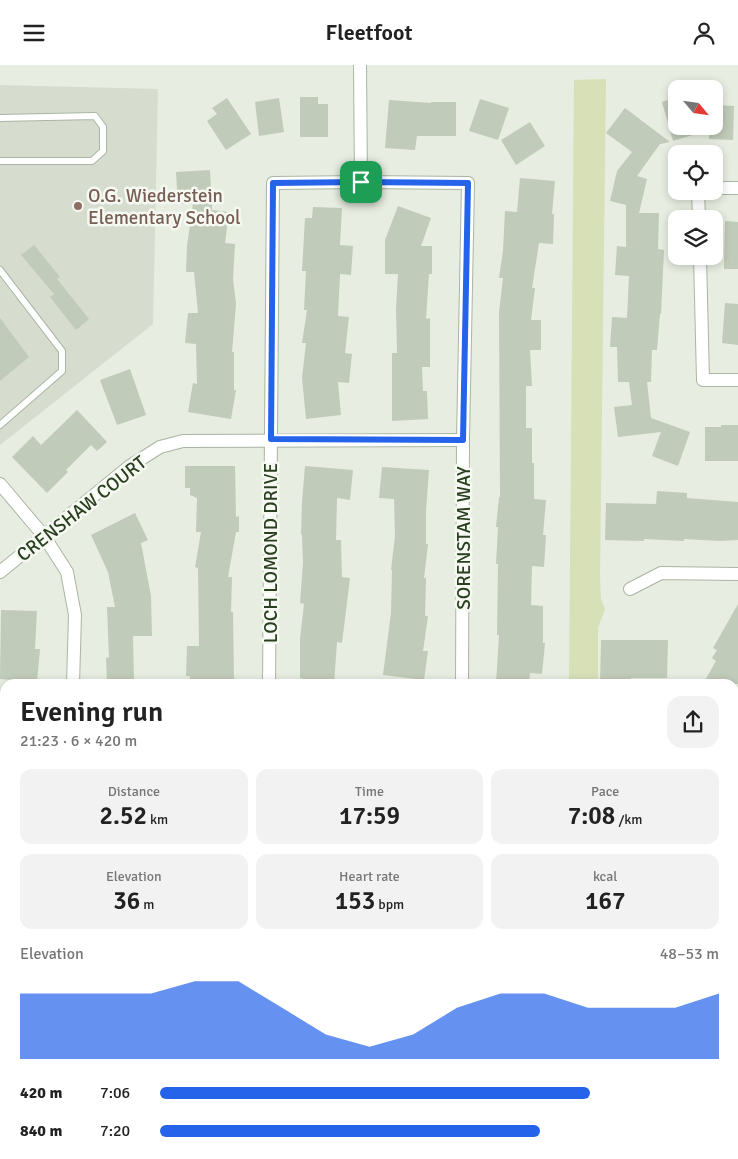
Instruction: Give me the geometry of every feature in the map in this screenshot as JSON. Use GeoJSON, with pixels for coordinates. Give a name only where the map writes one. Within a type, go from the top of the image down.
{"type":"FeatureCollection","features":[{"type":"Feature","properties":{"kind":"street"},"geometry":{"type":"LineString","coordinates":[[360,65],[361,182]]}},
{"type":"Feature","properties":{"kind":"street","name":"LOCH LOMOND DRIVE"},"geometry":{"type":"LineString","coordinates":[[269,679],[273,183],[361,182]]}},
{"type":"Feature","properties":{"kind":"street","name":"SORENSTAM WAY"},"geometry":{"type":"LineString","coordinates":[[361,182],[468,183],[463,440],[462,679]]}},
{"type":"Feature","properties":{"kind":"street"},"geometry":{"type":"LineString","coordinates":[[723,188],[738,187]]}},
{"type":"Feature","properties":{"kind":"street"},"geometry":{"type":"LineString","coordinates":[[700,265],[703,380],[738,379]]}},
{"type":"Feature","properties":{"kind":"street","name":"CRENSHAW COURT"},"geometry":{"type":"LineString","coordinates":[[0,572],[130,466],[160,447],[183,441],[271,439],[463,440]]}},
{"type":"Feature","properties":{"kind":"street"},"geometry":{"type":"LineString","coordinates":[[0,484],[44,536],[67,572],[75,615],[73,679]]}},
{"type":"Feature","properties":{"kind":"street"},"geometry":{"type":"LineString","coordinates":[[630,589],[661,573],[738,574]]}},
{"type":"Feature","properties":{"kind":"lane"},"geometry":{"type":"LineString","coordinates":[[0,118],[95,116],[103,127],[103,151],[92,161],[0,161]]}},
{"type":"Feature","properties":{"kind":"lane"},"geometry":{"type":"LineString","coordinates":[[0,270],[62,351],[62,371],[0,425]]}},
{"type":"Feature","properties":{"kind":"shaded area","name":"O.G. Wiederstein Elementary School"},"geometry":{"type":"Polygon","coordinates":[[[0,85],[158,89],[153,324],[0,445],[0,85]]]}},
{"type":"Feature","properties":{"kind":"green space"},"geometry":{"type":"Polygon","coordinates":[[[606,79],[600,578],[601,599],[605,609],[598,628],[598,679],[569,679],[574,80],[606,79]]]}},
{"type":"Feature","properties":{"kind":"building"},"geometry":{"type":"Polygon","coordinates":[[[300,97],[318,97],[318,104],[328,104],[328,137],[300,137],[300,97]]]}},
{"type":"Feature","properties":{"kind":"building"},"geometry":{"type":"Polygon","coordinates":[[[227,98],[251,134],[226,150],[207,121],[217,114],[212,108],[227,98]]]}},
{"type":"Feature","properties":{"kind":"building"},"geometry":{"type":"Polygon","coordinates":[[[279,98],[284,132],[259,136],[255,102],[279,98]]]}},
{"type":"Feature","properties":{"kind":"building"},"geometry":{"type":"Polygon","coordinates":[[[480,99],[509,108],[498,140],[469,131],[480,99]]]}},
{"type":"Feature","properties":{"kind":"building"},"geometry":{"type":"Polygon","coordinates":[[[389,100],[431,103],[456,102],[456,136],[417,136],[415,150],[385,148],[389,100]]]}},
{"type":"Feature","properties":{"kind":"building"},"geometry":{"type":"Polygon","coordinates":[[[668,100],[668,123],[662,102],[668,100]]]}},
{"type":"Feature","properties":{"kind":"building"},"geometry":{"type":"Polygon","coordinates":[[[723,105],[734,106],[733,140],[709,139],[709,135],[723,135],[723,105]]]}},
{"type":"Feature","properties":{"kind":"building"},"geometry":{"type":"Polygon","coordinates":[[[625,108],[670,142],[660,144],[637,176],[647,179],[639,213],[659,213],[658,249],[664,250],[657,350],[652,350],[651,382],[647,382],[651,418],[690,432],[678,466],[652,456],[661,432],[618,437],[614,407],[632,405],[629,382],[618,382],[617,347],[610,347],[612,317],[627,318],[629,276],[615,275],[617,246],[626,247],[626,205],[610,201],[617,171],[632,152],[606,133],[625,108]]]}},
{"type":"Feature","properties":{"kind":"building"},"geometry":{"type":"Polygon","coordinates":[[[530,122],[545,146],[516,165],[501,140],[530,122]]]}},
{"type":"Feature","properties":{"kind":"building"},"geometry":{"type":"Polygon","coordinates":[[[671,135],[693,135],[673,141],[671,135]]]}},
{"type":"Feature","properties":{"kind":"building"},"geometry":{"type":"Polygon","coordinates":[[[210,170],[212,210],[229,212],[225,243],[235,244],[233,279],[236,304],[232,352],[234,352],[234,390],[236,390],[231,419],[188,412],[193,383],[197,384],[196,344],[185,343],[188,313],[198,313],[194,272],[186,272],[187,246],[193,203],[178,204],[176,172],[210,170]]]}},
{"type":"Feature","properties":{"kind":"building"},"geometry":{"type":"Polygon","coordinates":[[[520,178],[555,181],[552,214],[554,214],[553,244],[539,243],[532,288],[535,288],[531,320],[541,320],[541,350],[530,350],[532,386],[526,386],[526,428],[532,428],[534,499],[546,500],[543,535],[546,535],[544,567],[532,566],[531,605],[543,606],[543,643],[545,643],[542,674],[530,673],[529,679],[496,679],[499,635],[497,635],[498,564],[496,564],[498,527],[496,527],[500,497],[499,312],[503,278],[499,278],[503,251],[505,211],[517,212],[520,178]]]}},
{"type":"Feature","properties":{"kind":"building"},"geometry":{"type":"Polygon","coordinates":[[[398,206],[431,218],[421,246],[432,246],[432,274],[429,274],[426,319],[430,318],[430,367],[422,367],[423,391],[427,391],[428,419],[392,421],[392,353],[397,353],[396,309],[398,274],[385,274],[385,240],[398,206]]]}},
{"type":"Feature","properties":{"kind":"building"},"geometry":{"type":"Polygon","coordinates":[[[313,207],[342,208],[340,245],[353,246],[351,275],[340,274],[338,316],[349,317],[345,353],[352,354],[349,383],[338,382],[341,415],[306,419],[302,378],[306,343],[302,343],[307,310],[304,310],[306,271],[302,271],[305,218],[312,218],[313,207]]]}},
{"type":"Feature","properties":{"kind":"building"},"geometry":{"type":"Polygon","coordinates":[[[725,221],[738,222],[738,269],[724,269],[725,221]]]}},
{"type":"Feature","properties":{"kind":"building"},"geometry":{"type":"Polygon","coordinates":[[[34,245],[60,277],[57,279],[89,319],[76,330],[50,297],[54,294],[21,255],[34,245]]]}},
{"type":"Feature","properties":{"kind":"building"},"geometry":{"type":"Polygon","coordinates":[[[725,303],[738,304],[738,345],[722,343],[725,303]]]}},
{"type":"Feature","properties":{"kind":"building"},"geometry":{"type":"Polygon","coordinates":[[[0,318],[29,357],[0,381],[0,318]]]}},
{"type":"Feature","properties":{"kind":"building"},"geometry":{"type":"Polygon","coordinates":[[[130,369],[146,415],[117,425],[100,380],[130,369]]]}},
{"type":"Feature","properties":{"kind":"building"},"geometry":{"type":"Polygon","coordinates":[[[77,410],[107,442],[97,451],[91,445],[66,470],[68,472],[47,493],[12,457],[33,436],[41,445],[77,410]]]}},
{"type":"Feature","properties":{"kind":"building"},"geometry":{"type":"Polygon","coordinates":[[[721,425],[738,425],[738,461],[705,461],[705,427],[721,427],[721,425]]]}},
{"type":"Feature","properties":{"kind":"building"},"geometry":{"type":"Polygon","coordinates":[[[185,466],[235,466],[236,517],[239,516],[239,532],[236,532],[228,577],[232,577],[231,612],[233,612],[234,679],[190,679],[190,676],[186,676],[187,646],[199,646],[198,568],[195,567],[201,532],[196,532],[197,498],[190,495],[190,488],[185,488],[185,466]]]}},
{"type":"Feature","properties":{"kind":"building"},"geometry":{"type":"Polygon","coordinates":[[[305,466],[353,470],[350,500],[337,498],[336,540],[341,540],[342,577],[350,578],[342,643],[337,642],[334,679],[300,678],[300,639],[304,604],[300,603],[303,563],[301,534],[305,466]]]}},
{"type":"Feature","properties":{"kind":"building"},"geometry":{"type":"Polygon","coordinates":[[[382,467],[429,470],[426,511],[426,544],[428,544],[424,578],[426,578],[425,616],[428,616],[423,651],[428,651],[424,679],[383,675],[391,613],[391,570],[395,536],[394,499],[379,498],[382,467]]]}},
{"type":"Feature","properties":{"kind":"building"},"geometry":{"type":"Polygon","coordinates":[[[657,491],[687,493],[687,498],[738,502],[738,540],[605,540],[606,503],[656,504],[657,491]]]}},
{"type":"Feature","properties":{"kind":"building"},"geometry":{"type":"Polygon","coordinates":[[[135,513],[148,540],[141,543],[151,596],[152,636],[133,636],[134,679],[107,679],[106,658],[109,657],[107,607],[115,607],[108,572],[91,535],[135,513]]]}},
{"type":"Feature","properties":{"kind":"building"},"geometry":{"type":"Polygon","coordinates":[[[738,604],[738,679],[706,679],[716,661],[712,658],[717,650],[713,648],[738,604]]]}},
{"type":"Feature","properties":{"kind":"building"},"geometry":{"type":"Polygon","coordinates":[[[1,610],[37,611],[35,649],[40,649],[37,679],[0,679],[1,610]]]}},
{"type":"Feature","properties":{"kind":"building"},"geometry":{"type":"Polygon","coordinates":[[[601,640],[668,640],[667,678],[600,679],[601,640]]]}},
{"type":"Feature","properties":{"kind":"place","name":"O.G. Wiederstein Elementary School"},"geometry":{"type":"Point","coordinates":[78,206]}},
{"type":"Feature","properties":{"kind":"route"},"geometry":{"type":"LineString","coordinates":[[361,182],[468,183],[463,440],[271,439],[273,183],[361,182]]}}]}
